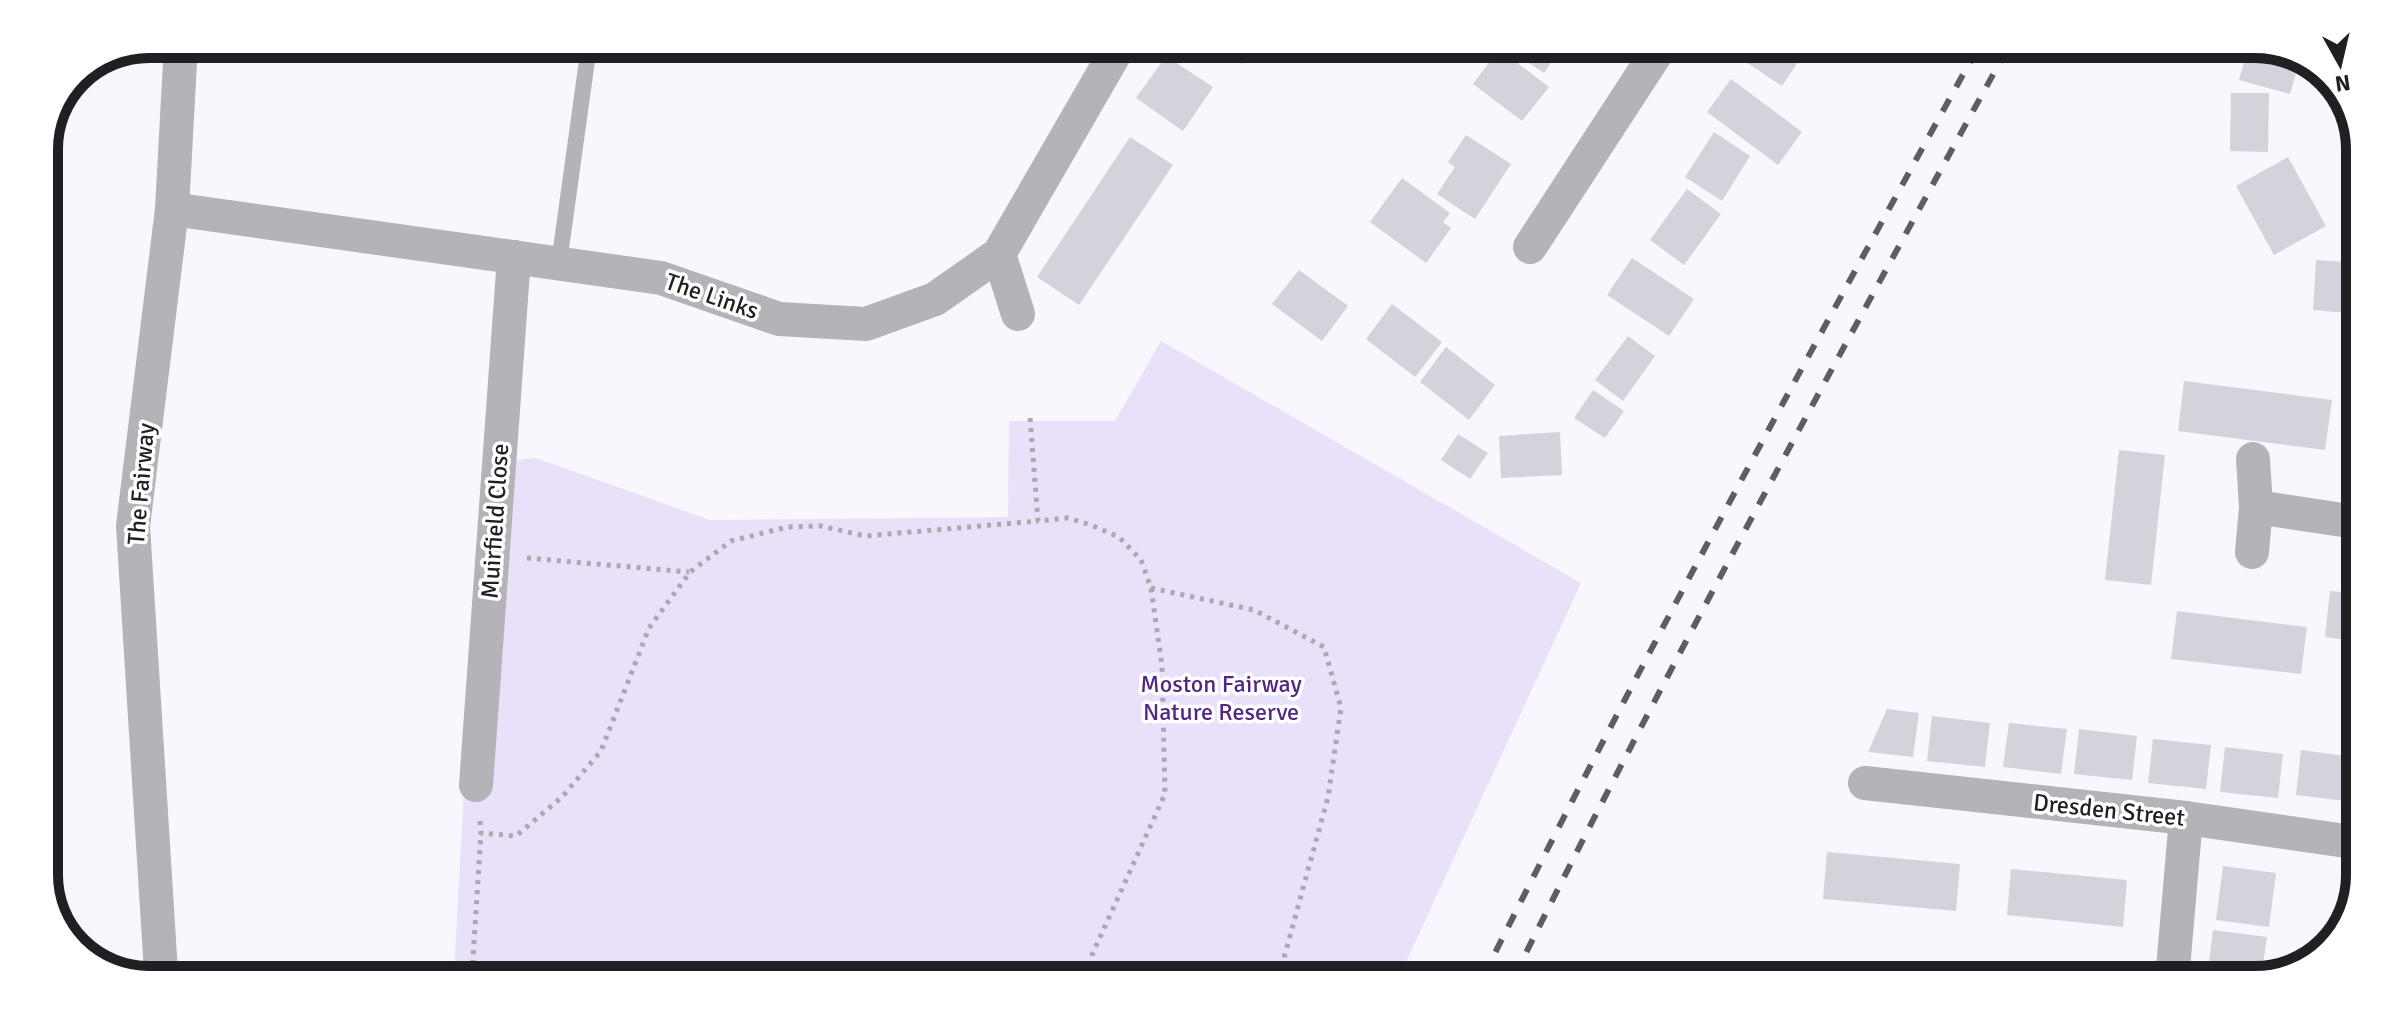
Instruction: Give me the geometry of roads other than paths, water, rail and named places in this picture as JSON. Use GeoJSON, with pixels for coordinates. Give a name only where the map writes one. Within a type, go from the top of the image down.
{"type":"FeatureCollection","features":[{"type":"Feature","properties":{"kind":"street","name":"The Fairway"},"geometry":{"type":"LineString","coordinates":[[161,966],[133,526],[172,209],[180,58]]}},
{"type":"Feature","properties":{"kind":"street","name":"The Links"},"geometry":{"type":"LineString","coordinates":[[172,209],[661,278],[779,319],[866,324],[935,299],[999,254],[1112,58]]}},
{"type":"Feature","properties":{"kind":"street"},"geometry":{"type":"LineString","coordinates":[[1530,247],[1653,58]]}},
{"type":"Feature","properties":{"kind":"street"},"geometry":{"type":"LineString","coordinates":[[999,254],[1018,314]]}},
{"type":"Feature","properties":{"kind":"street","name":"Muirfield Close"},"geometry":{"type":"LineString","coordinates":[[476,785],[514,257]]}},
{"type":"Feature","properties":{"kind":"street"},"geometry":{"type":"LineString","coordinates":[[2252,552],[2256,507],[2253,459]]}},
{"type":"Feature","properties":{"kind":"street"},"geometry":{"type":"LineString","coordinates":[[2256,507],[2346,520]]}},
{"type":"Feature","properties":{"kind":"street","name":"Dresden Street"},"geometry":{"type":"LineString","coordinates":[[1865,783],[2186,818],[2346,841]]}},
{"type":"Feature","properties":{"kind":"street"},"geometry":{"type":"LineString","coordinates":[[2173,966],[2186,818]]}},
{"type":"Feature","properties":{"kind":"lane"},"geometry":{"type":"LineString","coordinates":[[559,263],[587,58]]}},
{"type":"Feature","properties":{"kind":"railway"},"geometry":{"type":"LineString","coordinates":[[1489,966],[1663,627],[1972,58]]}},
{"type":"Feature","properties":{"kind":"railway"},"geometry":{"type":"LineString","coordinates":[[1520,966],[1693,627],[2002,58]]}},
{"type":"Feature","properties":{"kind":"park label","name":"Moston Fairway Nature Reserve"},"geometry":{"type":"Point","coordinates":[1221,698]}}]}
